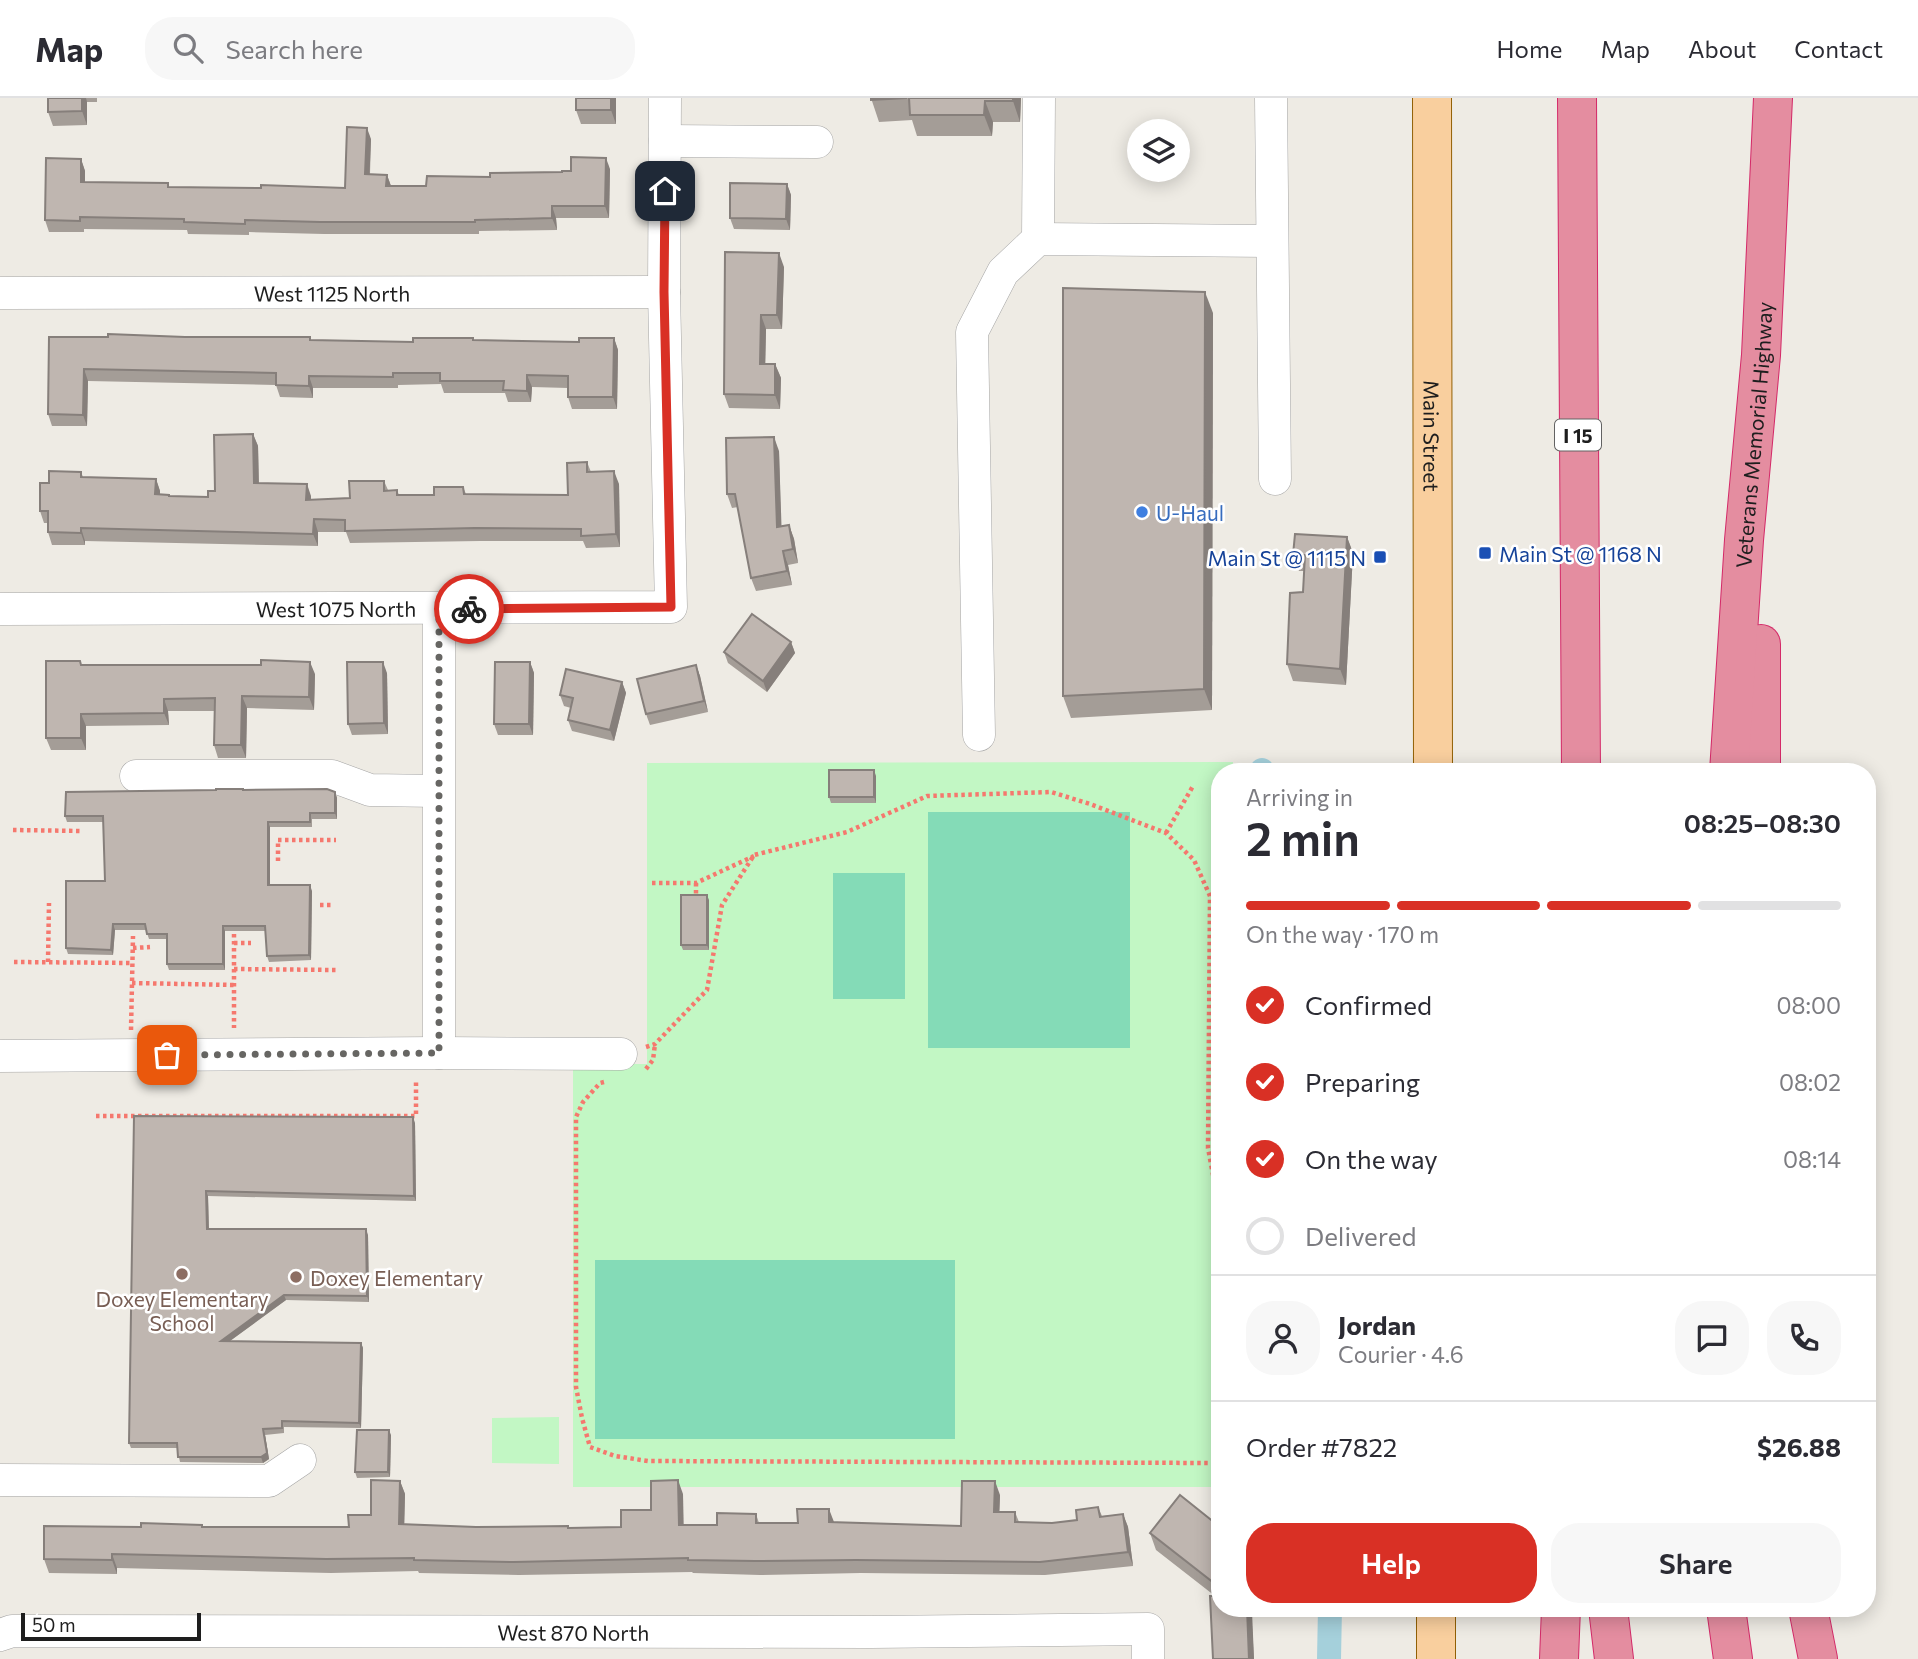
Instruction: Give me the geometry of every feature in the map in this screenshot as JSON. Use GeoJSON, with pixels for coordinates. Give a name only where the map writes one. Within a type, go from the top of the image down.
{"type":"FeatureCollection","features":[{"type":"Feature","properties":{"kind":"highway","name":"I 15"},"geometry":{"type":"LineString","coordinates":[[1577,98],[1581,763]]}},
{"type":"Feature","properties":{"kind":"highway","name":"Veterans Memorial Highway"},"geometry":{"type":"LineString","coordinates":[[1730,763],[1744,540],[1761,355],[1773,98]]}},
{"type":"Feature","properties":{"kind":"highway"},"geometry":{"type":"LineString","coordinates":[[1761,355],[1761,763]]}},
{"type":"Feature","properties":{"kind":"highway"},"geometry":{"type":"LineString","coordinates":[[1559,1659],[1561,1617]]}},
{"type":"Feature","properties":{"kind":"highway"},"geometry":{"type":"LineString","coordinates":[[1609,1617],[1614,1659]]}},
{"type":"Feature","properties":{"kind":"highway"},"geometry":{"type":"LineString","coordinates":[[1727,1617],[1733,1659]]}},
{"type":"Feature","properties":{"kind":"highway"},"geometry":{"type":"LineString","coordinates":[[1810,1617],[1818,1659]]}},
{"type":"Feature","properties":{"kind":"main road","name":"Main Street"},"geometry":{"type":"LineString","coordinates":[[1432,98],[1433,763]]}},
{"type":"Feature","properties":{"kind":"main road"},"geometry":{"type":"LineString","coordinates":[[1436,1617],[1436,1659]]}},
{"type":"Feature","properties":{"kind":"street"},"geometry":{"type":"LineString","coordinates":[[664,292],[665,98]]}},
{"type":"Feature","properties":{"kind":"street"},"geometry":{"type":"LineString","coordinates":[[1038,239],[1039,98]]}},
{"type":"Feature","properties":{"kind":"street"},"geometry":{"type":"LineString","coordinates":[[1272,98],[1275,479]]}},
{"type":"Feature","properties":{"kind":"street"},"geometry":{"type":"LineString","coordinates":[[665,141],[817,142]]}},
{"type":"Feature","properties":{"kind":"street"},"geometry":{"type":"LineString","coordinates":[[979,735],[972,332],[1003,272],[1038,239],[1272,241]]}},
{"type":"Feature","properties":{"kind":"street","name":"West 1125 North"},"geometry":{"type":"LineString","coordinates":[[0,293],[664,292]]}},
{"type":"Feature","properties":{"kind":"street","name":"West 1075 North"},"geometry":{"type":"LineString","coordinates":[[0,609],[671,607],[664,292]]}},
{"type":"Feature","properties":{"kind":"street"},"geometry":{"type":"LineString","coordinates":[[439,609],[439,1053]]}},
{"type":"Feature","properties":{"kind":"street"},"geometry":{"type":"LineString","coordinates":[[136,776],[332,776],[370,790],[438,791]]}},
{"type":"Feature","properties":{"kind":"street"},"geometry":{"type":"LineString","coordinates":[[0,1056],[439,1053],[624,1069]]}},
{"type":"Feature","properties":{"kind":"street"},"geometry":{"type":"LineString","coordinates":[[0,1480],[269,1481],[300,1460]]}},
{"type":"Feature","properties":{"kind":"street","name":"West 870 North"},"geometry":{"type":"LineString","coordinates":[[0,1636],[12,1631],[277,1646],[1148,1644]]}},
{"type":"Feature","properties":{"kind":"path"},"geometry":{"type":"LineString","coordinates":[[1166,833],[1193,786]]}},
{"type":"Feature","properties":{"kind":"path"},"geometry":{"type":"LineString","coordinates":[[652,883],[696,883],[754,855],[847,832],[927,796],[1051,792],[1166,833],[1194,860],[1210,896],[1208,1149],[1211,1165]]}},
{"type":"Feature","properties":{"kind":"path"},"geometry":{"type":"LineString","coordinates":[[13,830],[81,831]]}},
{"type":"Feature","properties":{"kind":"path"},"geometry":{"type":"LineString","coordinates":[[278,861],[278,840],[336,840]]}},
{"type":"Feature","properties":{"kind":"path"},"geometry":{"type":"LineString","coordinates":[[754,855],[722,905],[707,990],[655,1044],[653,1060],[624,1069],[600,1083],[583,1102],[576,1116],[576,1387],[590,1447],[648,1461],[1211,1462]]}},
{"type":"Feature","properties":{"kind":"path"},"geometry":{"type":"LineString","coordinates":[[696,883],[696,900]]}},
{"type":"Feature","properties":{"kind":"path"},"geometry":{"type":"LineString","coordinates":[[48,962],[49,903]]}},
{"type":"Feature","properties":{"kind":"path"},"geometry":{"type":"LineString","coordinates":[[320,905],[334,905]]}},
{"type":"Feature","properties":{"kind":"path"},"geometry":{"type":"LineString","coordinates":[[234,933],[234,1036]]}},
{"type":"Feature","properties":{"kind":"path"},"geometry":{"type":"LineString","coordinates":[[131,1035],[133,936]]}},
{"type":"Feature","properties":{"kind":"path"},"geometry":{"type":"LineString","coordinates":[[234,943],[251,943]]}},
{"type":"Feature","properties":{"kind":"path"},"geometry":{"type":"LineString","coordinates":[[133,948],[150,947]]}},
{"type":"Feature","properties":{"kind":"path"},"geometry":{"type":"LineString","coordinates":[[13,962],[132,963]]}},
{"type":"Feature","properties":{"kind":"path"},"geometry":{"type":"LineString","coordinates":[[234,970],[336,970]]}},
{"type":"Feature","properties":{"kind":"path"},"geometry":{"type":"LineString","coordinates":[[132,983],[234,985]]}},
{"type":"Feature","properties":{"kind":"path"},"geometry":{"type":"LineString","coordinates":[[96,1116],[416,1116],[416,1081]]}},
{"type":"Feature","properties":{"kind":"green space"},"geometry":{"type":"Polygon","coordinates":[[[1233,762],[1211,763],[1211,1487],[573,1487],[573,1064],[647,1064],[647,763],[1233,762]]]}},
{"type":"Feature","properties":{"kind":"green space"},"geometry":{"type":"Polygon","coordinates":[[[928,812],[1130,812],[1130,1048],[928,1048],[928,812]]]}},
{"type":"Feature","properties":{"kind":"green space"},"geometry":{"type":"Polygon","coordinates":[[[833,873],[905,873],[905,999],[833,999],[833,873]]]}},
{"type":"Feature","properties":{"kind":"green space"},"geometry":{"type":"Polygon","coordinates":[[[595,1260],[955,1260],[955,1439],[595,1439],[595,1260]]]}},
{"type":"Feature","properties":{"kind":"green space"},"geometry":{"type":"Polygon","coordinates":[[[559,1417],[559,1464],[492,1463],[492,1418],[559,1417]]]}},
{"type":"Feature","properties":{"kind":"building"},"geometry":{"type":"Polygon","coordinates":[[[48,98],[82,98],[82,111],[48,112],[48,98]]]}},
{"type":"Feature","properties":{"kind":"building"},"geometry":{"type":"Polygon","coordinates":[[[576,98],[611,98],[611,110],[576,110],[576,98]]]}},
{"type":"Feature","properties":{"kind":"building"},"geometry":{"type":"Polygon","coordinates":[[[871,98],[907,98],[871,100],[871,98]]]}},
{"type":"Feature","properties":{"kind":"building"},"geometry":{"type":"Polygon","coordinates":[[[909,98],[1013,98],[1013,101],[985,101],[984,115],[910,115],[909,98]]]}},
{"type":"Feature","properties":{"kind":"building"},"geometry":{"type":"Polygon","coordinates":[[[347,127],[367,128],[365,174],[387,175],[386,186],[426,186],[427,176],[490,177],[490,173],[571,171],[571,157],[606,158],[605,206],[552,206],[552,218],[475,222],[245,220],[245,224],[184,222],[184,219],[80,217],[80,221],[45,220],[46,158],[81,159],[81,182],[168,183],[168,187],[261,188],[261,185],[345,188],[347,127]]]}},
{"type":"Feature","properties":{"kind":"building"},"geometry":{"type":"Polygon","coordinates":[[[730,183],[787,184],[786,219],[730,218],[730,183]]]}},
{"type":"Feature","properties":{"kind":"building"},"geometry":{"type":"Polygon","coordinates":[[[725,252],[779,253],[777,315],[761,315],[760,364],[775,364],[775,395],[724,394],[725,252]]]}},
{"type":"Feature","properties":{"kind":"building","name":"U-Haul"},"geometry":{"type":"Polygon","coordinates":[[[1063,288],[1205,292],[1204,689],[1063,696],[1063,288]]]}},
{"type":"Feature","properties":{"kind":"building"},"geometry":{"type":"Polygon","coordinates":[[[108,334],[310,337],[310,340],[413,342],[413,338],[579,342],[579,338],[614,338],[613,397],[568,397],[568,376],[527,375],[527,391],[503,390],[504,381],[440,381],[440,373],[393,373],[393,377],[309,376],[309,386],[276,385],[276,373],[84,369],[83,415],[48,414],[49,337],[108,337],[108,334]]]}},
{"type":"Feature","properties":{"kind":"building"},"geometry":{"type":"Polygon","coordinates":[[[253,434],[254,483],[307,484],[306,500],[350,498],[349,481],[384,481],[384,491],[397,490],[397,495],[434,495],[434,487],[463,487],[464,494],[568,495],[567,463],[587,462],[587,472],[614,471],[616,534],[581,536],[581,529],[345,531],[345,520],[314,519],[313,534],[81,528],[81,533],[48,532],[48,511],[40,511],[40,483],[49,483],[49,471],[81,472],[81,477],[156,479],[155,494],[208,497],[208,491],[215,491],[214,435],[253,434]]]}},
{"type":"Feature","properties":{"kind":"building"},"geometry":{"type":"Polygon","coordinates":[[[774,437],[777,527],[789,525],[793,549],[783,551],[787,571],[751,578],[735,494],[727,494],[726,438],[774,437]]]}},
{"type":"Feature","properties":{"kind":"building"},"geometry":{"type":"Polygon","coordinates":[[[1295,534],[1347,537],[1340,669],[1287,664],[1290,593],[1303,592],[1305,555],[1293,555],[1295,534]]]}},
{"type":"Feature","properties":{"kind":"building"},"geometry":{"type":"Polygon","coordinates":[[[752,614],[791,642],[763,681],[724,652],[752,614]]]}},
{"type":"Feature","properties":{"kind":"building"},"geometry":{"type":"Polygon","coordinates":[[[261,660],[310,662],[309,697],[242,696],[241,745],[214,745],[215,698],[164,699],[164,713],[81,714],[81,738],[46,738],[46,661],[80,661],[81,665],[261,665],[261,660]]]}},
{"type":"Feature","properties":{"kind":"building"},"geometry":{"type":"Polygon","coordinates":[[[347,662],[383,662],[384,723],[348,724],[347,662]]]}},
{"type":"Feature","properties":{"kind":"building"},"geometry":{"type":"Polygon","coordinates":[[[495,662],[530,662],[529,724],[494,724],[495,662]]]}},
{"type":"Feature","properties":{"kind":"building"},"geometry":{"type":"Polygon","coordinates":[[[696,665],[704,701],[646,714],[637,679],[696,665]]]}},
{"type":"Feature","properties":{"kind":"building"},"geometry":{"type":"Polygon","coordinates":[[[566,669],[622,682],[610,730],[568,720],[573,698],[560,695],[566,669]]]}},
{"type":"Feature","properties":{"kind":"building"},"geometry":{"type":"Polygon","coordinates":[[[829,770],[874,770],[874,797],[829,797],[829,770]]]}},
{"type":"Feature","properties":{"kind":"building"},"geometry":{"type":"Polygon","coordinates":[[[327,789],[335,792],[335,813],[310,813],[310,822],[268,822],[268,885],[310,885],[309,955],[267,956],[265,926],[223,926],[223,964],[167,964],[167,934],[147,934],[145,924],[113,924],[111,950],[66,948],[66,881],[105,881],[103,816],[65,816],[66,792],[327,789]]]}},
{"type":"Feature","properties":{"kind":"building"},"geometry":{"type":"Polygon","coordinates":[[[681,895],[707,895],[707,945],[681,945],[681,895]]]}},
{"type":"Feature","properties":{"kind":"building","name":"Doxey Elementary"},"geometry":{"type":"Polygon","coordinates":[[[134,1116],[413,1117],[414,1196],[206,1191],[207,1229],[366,1229],[367,1296],[284,1295],[221,1341],[361,1343],[359,1423],[282,1421],[282,1428],[263,1429],[267,1453],[261,1457],[178,1457],[177,1443],[129,1443],[134,1116]]]}},
{"type":"Feature","properties":{"kind":"building"},"geometry":{"type":"Polygon","coordinates":[[[357,1430],[389,1430],[388,1472],[355,1472],[357,1430]]]}},
{"type":"Feature","properties":{"kind":"building"},"geometry":{"type":"Polygon","coordinates":[[[371,1480],[400,1481],[399,1524],[568,1528],[621,1527],[621,1510],[651,1510],[651,1481],[678,1480],[679,1525],[717,1525],[717,1513],[756,1514],[756,1523],[798,1523],[797,1509],[829,1509],[829,1522],[961,1526],[962,1481],[995,1481],[994,1512],[1015,1512],[1015,1522],[1052,1523],[1077,1520],[1076,1510],[1098,1507],[1100,1517],[1123,1514],[1128,1552],[1040,1562],[755,1561],[688,1558],[514,1562],[112,1554],[112,1560],[44,1559],[44,1526],[141,1527],[141,1523],[202,1527],[349,1527],[348,1515],[371,1515],[371,1480]]]}},
{"type":"Feature","properties":{"kind":"building"},"geometry":{"type":"Polygon","coordinates":[[[1180,1495],[1211,1520],[1211,1581],[1150,1533],[1180,1495]]]}},
{"type":"Feature","properties":{"kind":"building"},"geometry":{"type":"Polygon","coordinates":[[[1211,1617],[1247,1617],[1249,1659],[1213,1659],[1211,1617]]]}},
{"type":"Feature","properties":{"kind":"waterway"},"geometry":{"type":"LineString","coordinates":[[1329,1659],[1330,1617]]}},
{"type":"Feature","properties":{"kind":"way so far"},"geometry":{"type":"LineString","coordinates":[[167,1055],[439,1053],[439,609],[469,609]]}},
{"type":"Feature","properties":{"kind":"place","name":"U-Haul"},"geometry":{"type":"Point","coordinates":[1142,512]}},
{"type":"Feature","properties":{"kind":"place","name":"Main St @ 1168 N"},"geometry":{"type":"Point","coordinates":[1485,553]}},
{"type":"Feature","properties":{"kind":"place","name":"Main St @ 1115 N"},"geometry":{"type":"Point","coordinates":[1380,557]}},
{"type":"Feature","properties":{"kind":"place","name":"Doxey Elementary School"},"geometry":{"type":"Point","coordinates":[182,1274]}},
{"type":"Feature","properties":{"kind":"place","name":"Doxey Elementary"},"geometry":{"type":"Point","coordinates":[296,1277]}},
{"type":"Feature","properties":{"kind":"route"},"geometry":{"type":"LineString","coordinates":[[469,609],[671,607],[664,292],[665,191]]}}]}
